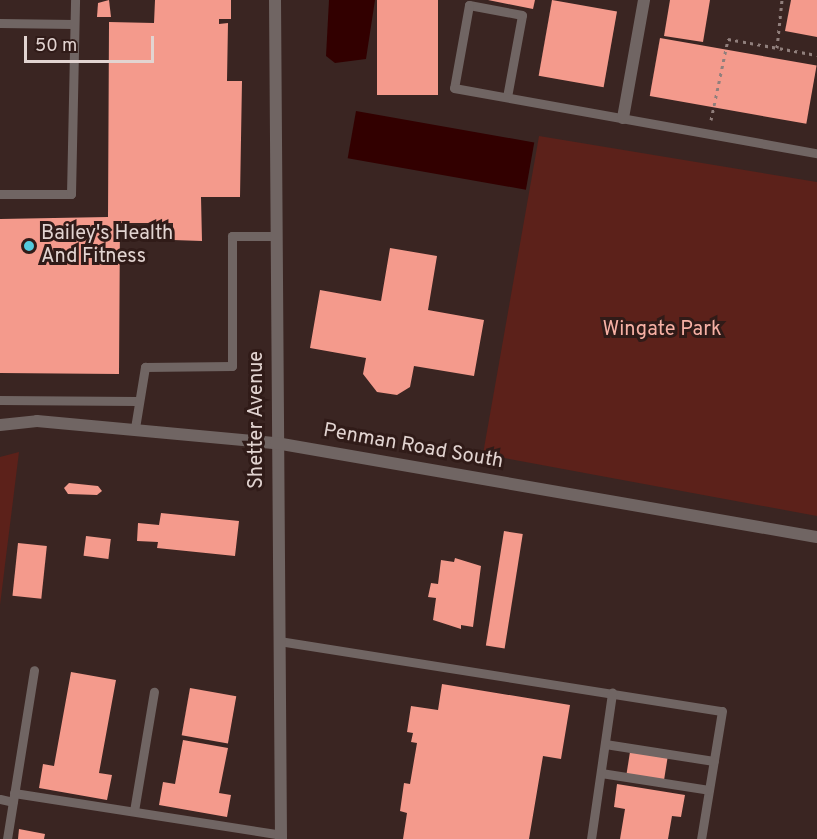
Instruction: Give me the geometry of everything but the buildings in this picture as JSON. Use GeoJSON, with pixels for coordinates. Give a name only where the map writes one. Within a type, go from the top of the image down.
{"type":"FeatureCollection","features":[{"type":"Feature","properties":{"kind":"street","name":"Shetter Avenue"},"geometry":{"type":"LineString","coordinates":[[275,0],[276,443],[281,837]]}},
{"type":"Feature","properties":{"kind":"street"},"geometry":{"type":"LineString","coordinates":[[623,118],[644,0]]}},
{"type":"Feature","properties":{"kind":"street","name":"Penman Road South"},"geometry":{"type":"LineString","coordinates":[[0,425],[37,421],[135,428],[276,443],[817,537]]}},
{"type":"Feature","properties":{"kind":"lane"},"geometry":{"type":"LineString","coordinates":[[0,194],[72,194],[75,0]]}},
{"type":"Feature","properties":{"kind":"lane"},"geometry":{"type":"LineString","coordinates":[[507,97],[522,15],[469,5],[454,88],[817,153]]}},
{"type":"Feature","properties":{"kind":"lane"},"geometry":{"type":"LineString","coordinates":[[0,23],[74,24]]}},
{"type":"Feature","properties":{"kind":"lane"},"geometry":{"type":"LineString","coordinates":[[135,428],[137,401],[145,367],[232,366],[232,237],[276,236]]}},
{"type":"Feature","properties":{"kind":"lane"},"geometry":{"type":"LineString","coordinates":[[0,400],[137,401]]}},
{"type":"Feature","properties":{"kind":"lane"},"geometry":{"type":"LineString","coordinates":[[279,641],[722,711],[701,839]]}},
{"type":"Feature","properties":{"kind":"lane"},"geometry":{"type":"LineString","coordinates":[[7,839],[34,670]]}},
{"type":"Feature","properties":{"kind":"lane"},"geometry":{"type":"LineString","coordinates":[[134,811],[154,692]]}},
{"type":"Feature","properties":{"kind":"lane"},"geometry":{"type":"LineString","coordinates":[[591,839],[612,693]]}},
{"type":"Feature","properties":{"kind":"lane"},"geometry":{"type":"LineString","coordinates":[[605,744],[714,761]]}},
{"type":"Feature","properties":{"kind":"lane"},"geometry":{"type":"LineString","coordinates":[[601,774],[709,790]]}},
{"type":"Feature","properties":{"kind":"lane"},"geometry":{"type":"LineString","coordinates":[[0,799],[14,797],[134,811],[281,837]]}},
{"type":"Feature","properties":{"kind":"path"},"geometry":{"type":"LineString","coordinates":[[777,48],[782,0]]}},
{"type":"Feature","properties":{"kind":"path"},"geometry":{"type":"LineString","coordinates":[[708,134],[728,39],[817,55]]}},
{"type":"Feature","properties":{"kind":"green space","name":"Wingate Park"},"geometry":{"type":"Polygon","coordinates":[[[539,136],[817,182],[817,516],[483,454],[539,136]]]}},
{"type":"Feature","properties":{"kind":"green space"},"geometry":{"type":"Polygon","coordinates":[[[19,452],[0,605],[0,457],[19,452]]]}},
{"type":"Feature","properties":{"kind":"shaded area"},"geometry":{"type":"Polygon","coordinates":[[[329,0],[375,0],[366,59],[335,63],[326,56],[329,0]]]}},
{"type":"Feature","properties":{"kind":"shaded area"},"geometry":{"type":"Polygon","coordinates":[[[356,111],[534,142],[526,190],[348,158],[356,111]]]}},
{"type":"Feature","properties":{"kind":"place","name":"Bailey's Health And Fitness"},"geometry":{"type":"Point","coordinates":[29,246]}}]}
